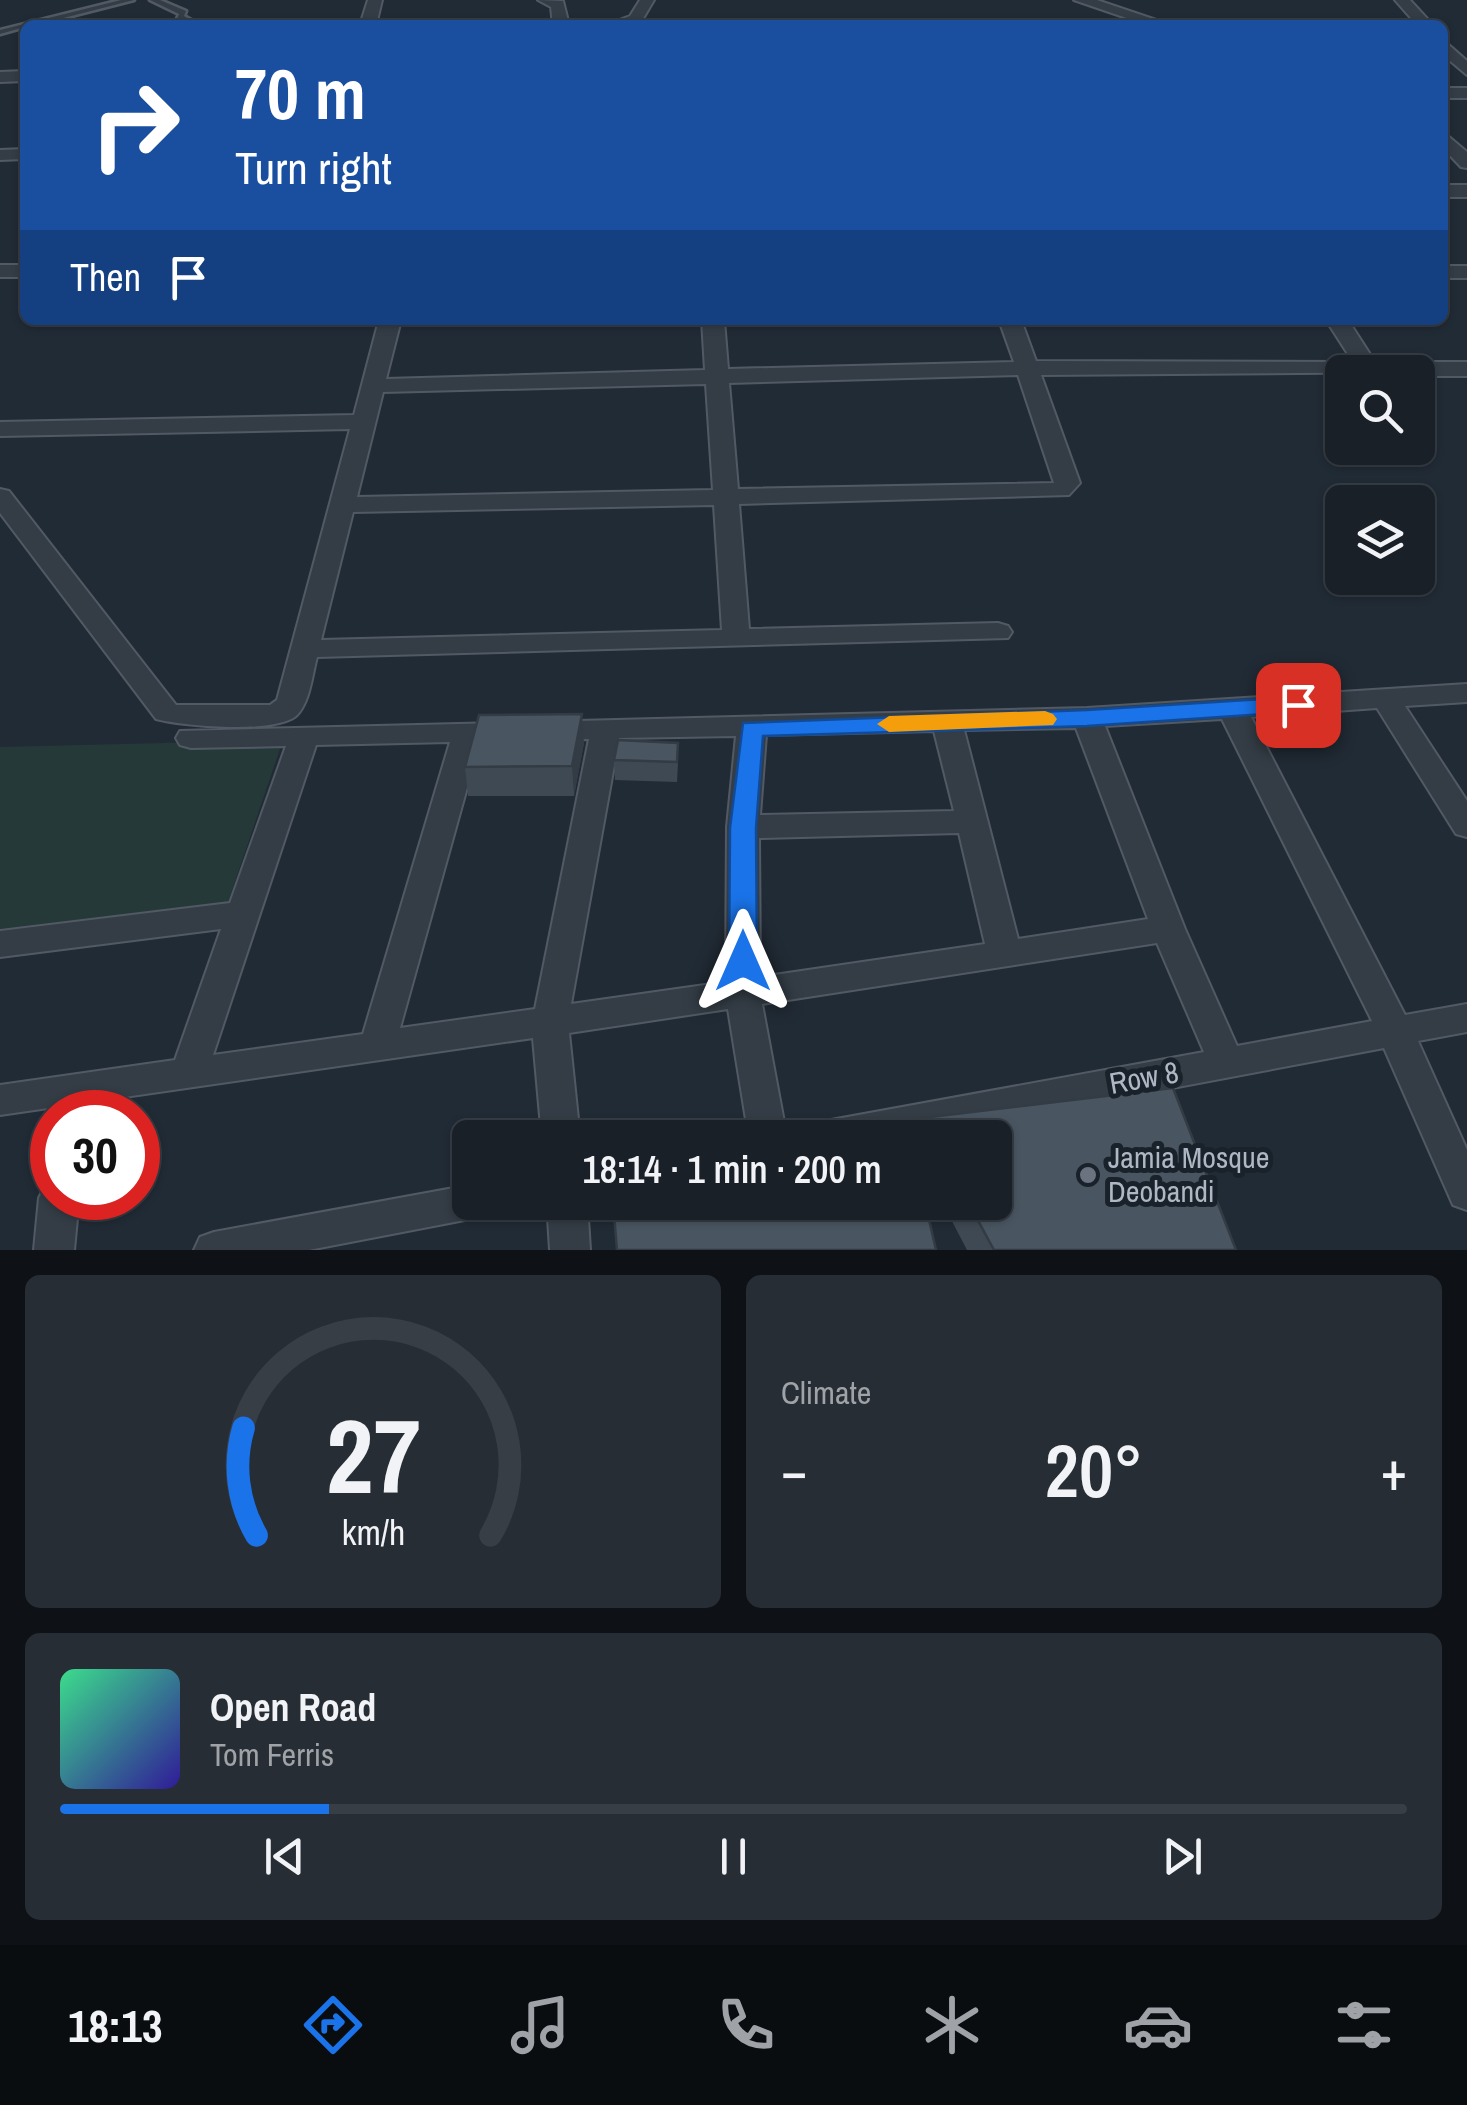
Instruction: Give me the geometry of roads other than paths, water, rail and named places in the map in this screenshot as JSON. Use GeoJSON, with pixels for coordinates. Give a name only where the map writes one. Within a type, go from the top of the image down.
{"type":"FeatureCollection","features":[{"type":"Feature","properties":{"kind":"street"},"geometry":{"type":"LineString","coordinates":[[545,0],[558,4],[560,20]]}},
{"type":"Feature","properties":{"kind":"street"},"geometry":{"type":"LineString","coordinates":[[630,20],[636,18],[647,0]]}},
{"type":"Feature","properties":{"kind":"street"},"geometry":{"type":"LineString","coordinates":[[1081,0],[1147,20]]}},
{"type":"Feature","properties":{"kind":"street"},"geometry":{"type":"LineString","coordinates":[[1402,0],[1420,20]]}},
{"type":"Feature","properties":{"kind":"street"},"geometry":{"type":"LineString","coordinates":[[1448,142],[1467,163]]}},
{"type":"Feature","properties":{"kind":"street"},"geometry":{"type":"LineString","coordinates":[[0,496],[166,712],[272,714],[284,710],[291,702],[389,325]]}},
{"type":"Feature","properties":{"kind":"street"},"geometry":{"type":"LineString","coordinates":[[713,325],[736,638]]}},
{"type":"Feature","properties":{"kind":"street"},"geometry":{"type":"LineString","coordinates":[[340,505],[1060,490],[1068,484],[1012,325]]}},
{"type":"Feature","properties":{"kind":"street"},"geometry":{"type":"LineString","coordinates":[[1340,325],[1359,355]]}},
{"type":"Feature","properties":{"kind":"street"},"geometry":{"type":"LineString","coordinates":[[372,386],[1026,368],[1325,370]]}},
{"type":"Feature","properties":{"kind":"street"},"geometry":{"type":"LineString","coordinates":[[1435,369],[1467,369]]}},
{"type":"Feature","properties":{"kind":"street"},"geometry":{"type":"LineString","coordinates":[[0,429],[362,422]]}},
{"type":"Feature","properties":{"kind":"street"},"geometry":{"type":"LineString","coordinates":[[302,649],[998,632]]}},
{"type":"Feature","properties":{"kind":"street"},"geometry":{"type":"LineString","coordinates":[[191,738],[1087,718],[1467,693]]}},
{"type":"Feature","properties":{"kind":"street"},"geometry":{"type":"LineString","coordinates":[[1386,699],[1467,826]]}},
{"type":"Feature","properties":{"kind":"street"},"geometry":{"type":"LineString","coordinates":[[1232,710],[1395,1031],[1467,1193]]}},
{"type":"Feature","properties":{"kind":"street"},"geometry":{"type":"LineString","coordinates":[[1087,718],[1168,929],[1226,1062]]}},
{"type":"Feature","properties":{"kind":"street"},"geometry":{"type":"LineString","coordinates":[[947,722],[1006,954]]}},
{"type":"Feature","properties":{"kind":"street"},"geometry":{"type":"LineString","coordinates":[[559,1120],[550,1024],[606,728]]}},
{"type":"Feature","properties":{"kind":"street"},"geometry":{"type":"LineString","coordinates":[[752,728],[743,828],[744,994],[765,1120]]}},
{"type":"Feature","properties":{"kind":"street"},"geometry":{"type":"LineString","coordinates":[[377,1046],[468,732]]}},
{"type":"Feature","properties":{"kind":"street"},"geometry":{"type":"LineString","coordinates":[[189,1071],[305,736]]}},
{"type":"Feature","properties":{"kind":"street"},"geometry":{"type":"LineString","coordinates":[[743,828],[970,822]]}},
{"type":"Feature","properties":{"kind":"street"},"geometry":{"type":"LineString","coordinates":[[0,944],[245,914]]}},
{"type":"Feature","properties":{"kind":"street"},"geometry":{"type":"LineString","coordinates":[[114,1090],[189,1071],[550,1024],[1168,929]]}},
{"type":"Feature","properties":{"kind":"street","name":"Row 8"},"geometry":{"type":"LineString","coordinates":[[916,1120],[1467,1018]]}},
{"type":"Feature","properties":{"kind":"street"},"geometry":{"type":"LineString","coordinates":[[0,1100],[30,1100]]}},
{"type":"Feature","properties":{"kind":"street"},"geometry":{"type":"LineString","coordinates":[[214,1250],[297,1242],[452,1206]]}},
{"type":"Feature","properties":{"kind":"street"},"geometry":{"type":"LineString","coordinates":[[54,1250],[57,1220]]}},
{"type":"Feature","properties":{"kind":"street"},"geometry":{"type":"LineString","coordinates":[[568,1220],[570,1250]]}},
{"type":"Feature","properties":{"kind":"lane"},"geometry":{"type":"LineString","coordinates":[[47,20],[130,0]]}},
{"type":"Feature","properties":{"kind":"lane"},"geometry":{"type":"LineString","coordinates":[[154,0],[183,13],[180,16],[187,20]]}},
{"type":"Feature","properties":{"kind":"place","name":"Jamia Mosque Deobandi"},"geometry":{"type":"Point","coordinates":[1088,1175]}}]}
